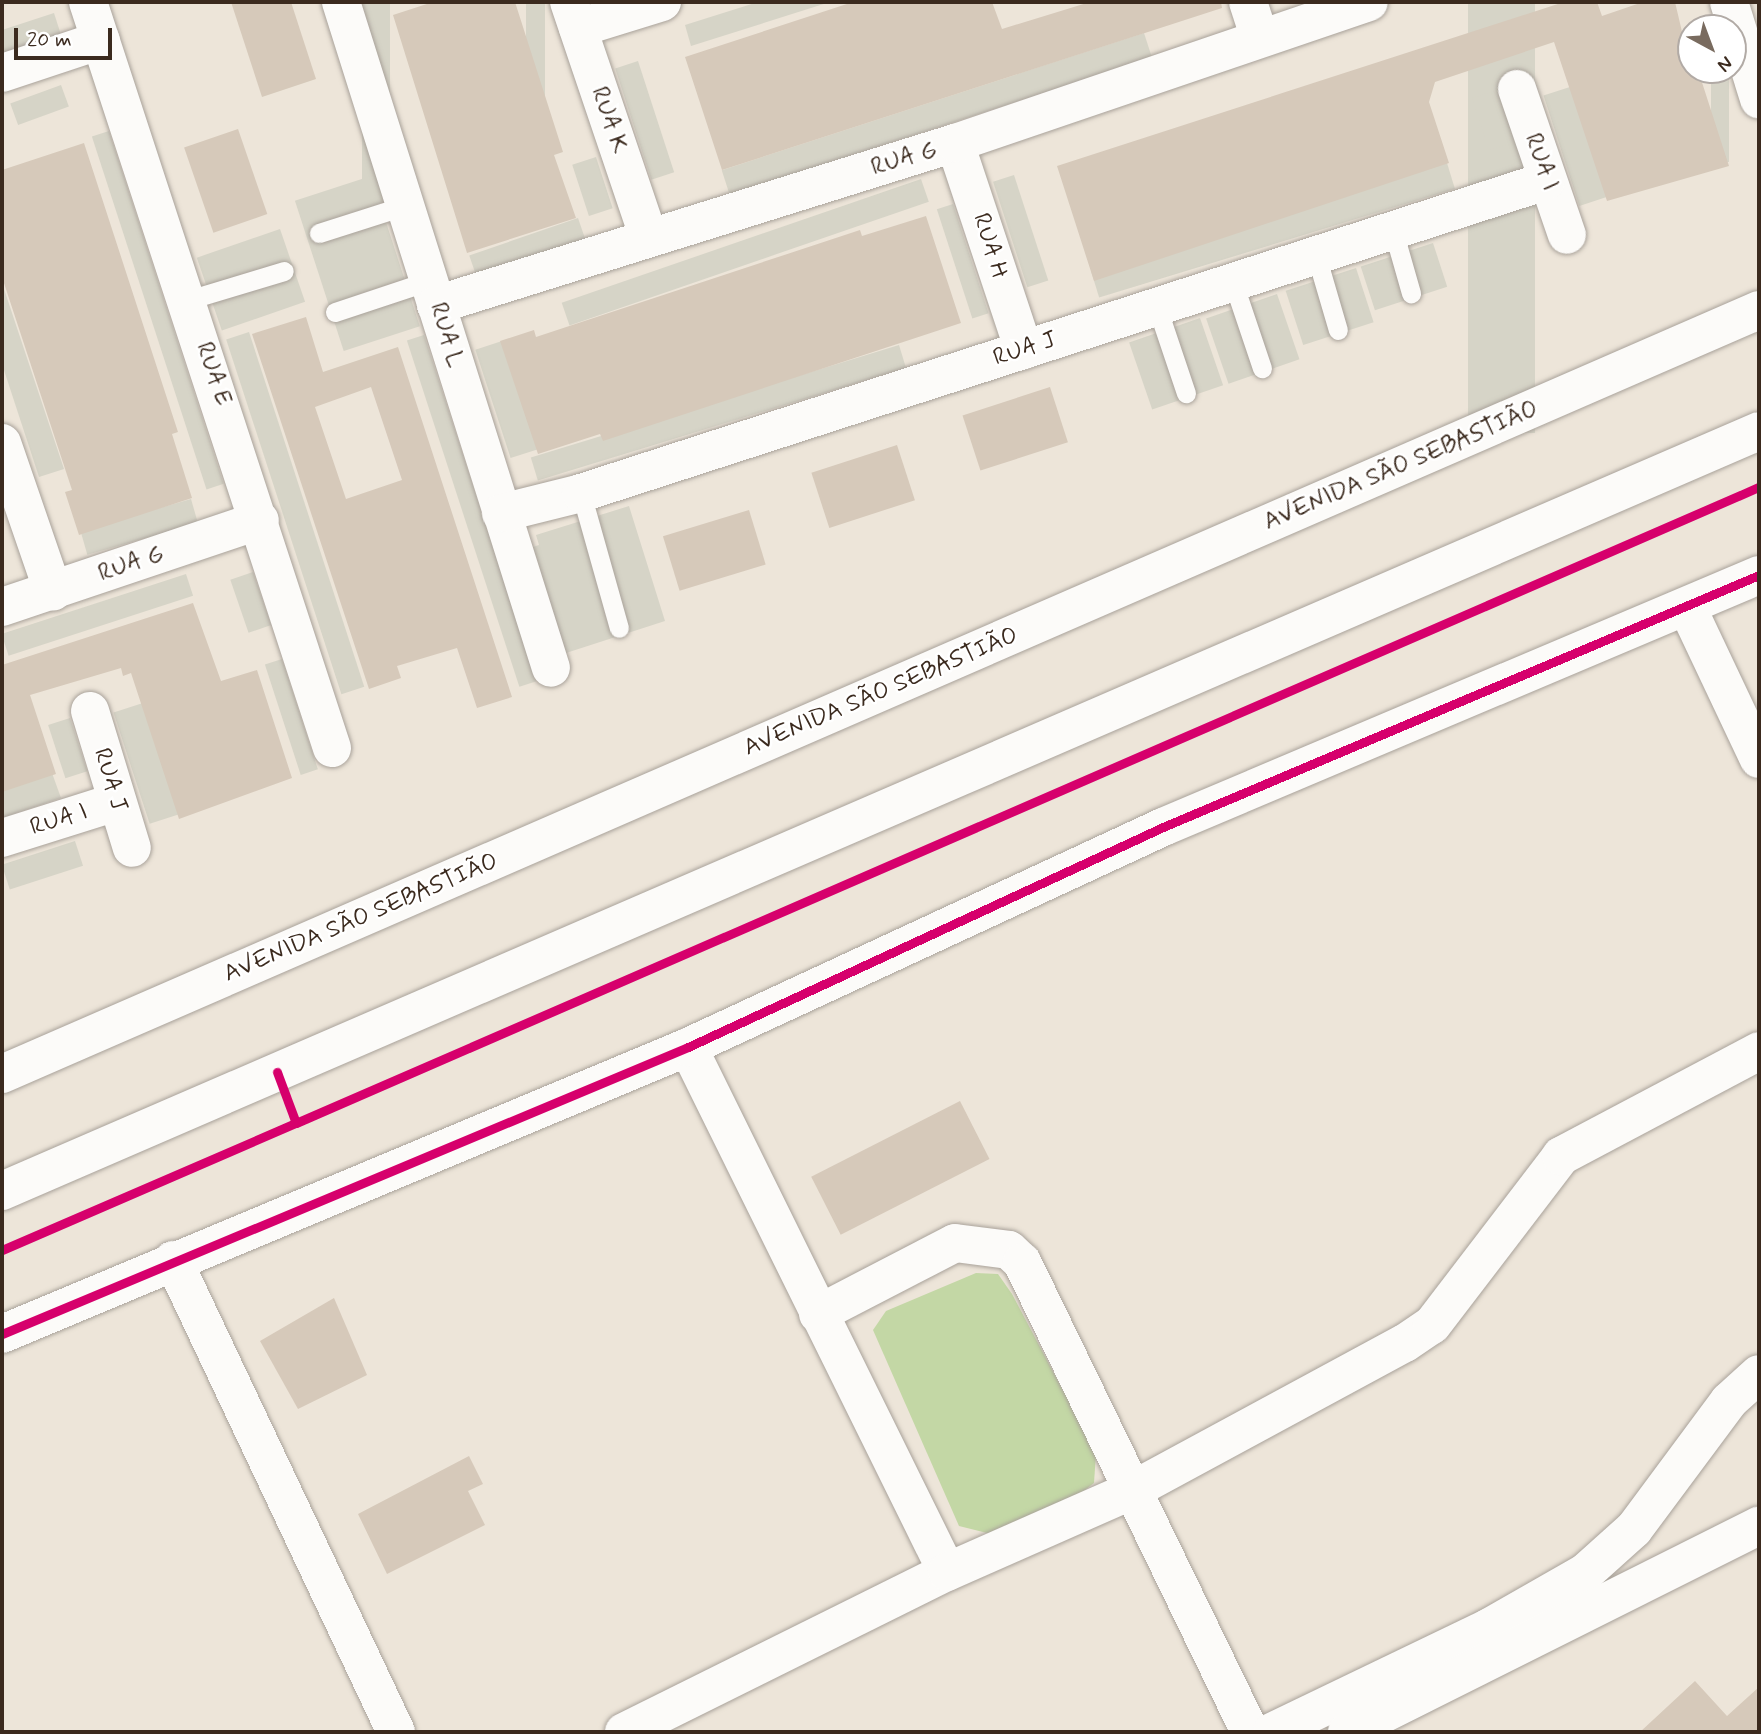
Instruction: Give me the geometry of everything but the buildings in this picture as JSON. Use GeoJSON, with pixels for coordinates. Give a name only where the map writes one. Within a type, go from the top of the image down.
{"type":"FeatureCollection","features":[{"type":"Feature","properties":{"kind":"street","name":"RUA E"},"geometry":{"type":"LineString","coordinates":[[88,2],[260,520],[332,748]]}},
{"type":"Feature","properties":{"kind":"street","name":"RUA L"},"geometry":{"type":"LineString","coordinates":[[341,2],[551,668]]}},
{"type":"Feature","properties":{"kind":"street"},"geometry":{"type":"LineString","coordinates":[[574,15],[663,2]]}},
{"type":"Feature","properties":{"kind":"street","name":"RUA G"},"geometry":{"type":"LineString","coordinates":[[433,293],[649,238],[956,143],[1253,19],[1369,2]]}},
{"type":"Feature","properties":{"kind":"street"},"geometry":{"type":"LineString","coordinates":[[1729,2],[1759,99]]}},
{"type":"Feature","properties":{"kind":"street","name":"RUA K"},"geometry":{"type":"LineString","coordinates":[[574,15],[649,238]]}},
{"type":"Feature","properties":{"kind":"street"},"geometry":{"type":"LineString","coordinates":[[2,73],[101,40]]}},
{"type":"Feature","properties":{"kind":"street","name":"RUA I"},"geometry":{"type":"LineString","coordinates":[[1517,89],[1546,181],[1567,235]]}},
{"type":"Feature","properties":{"kind":"street","name":"RUA H"},"geometry":{"type":"LineString","coordinates":[[956,143],[1024,350]]}},
{"type":"Feature","properties":{"kind":"street","name":"RUA J"},"geometry":{"type":"LineString","coordinates":[[502,513],[581,493],[1546,181]]}},
{"type":"Feature","properties":{"kind":"street","name":"AVENIDA SÃO SEBASTIÃO"},"geometry":{"type":"LineString","coordinates":[[2,1074],[1759,310]]}},
{"type":"Feature","properties":{"kind":"street"},"geometry":{"type":"LineString","coordinates":[[2,1191],[1759,431]]}},
{"type":"Feature","properties":{"kind":"street"},"geometry":{"type":"LineString","coordinates":[[2,443],[53,591]]}},
{"type":"Feature","properties":{"kind":"street","name":"RUA G"},"geometry":{"type":"LineString","coordinates":[[2,607],[260,520]]}},
{"type":"Feature","properties":{"kind":"street"},"geometry":{"type":"LineString","coordinates":[[2,1334],[173,1260],[688,1047],[1163,827],[1759,575]]}},
{"type":"Feature","properties":{"kind":"street"},"geometry":{"type":"LineString","coordinates":[[1687,607],[1759,759]]}},
{"type":"Feature","properties":{"kind":"street","name":"RUA J"},"geometry":{"type":"LineString","coordinates":[[90,711],[132,848]]}},
{"type":"Feature","properties":{"kind":"street","name":"RUA I"},"geometry":{"type":"LineString","coordinates":[[2,838],[116,802]]}},
{"type":"Feature","properties":{"kind":"street"},"geometry":{"type":"LineString","coordinates":[[688,1047],[947,1572]]}},
{"type":"Feature","properties":{"kind":"street"},"geometry":{"type":"LineString","coordinates":[[624,1732],[947,1572],[1131,1491],[1432,1325],[1561,1156],[1759,1051]]}},
{"type":"Feature","properties":{"kind":"street"},"geometry":{"type":"LineString","coordinates":[[818,1314],[955,1243],[1009,1250],[1021,1262],[1250,1732]]}},
{"type":"Feature","properties":{"kind":"street"},"geometry":{"type":"LineString","coordinates":[[173,1260],[396,1732]]}},
{"type":"Feature","properties":{"kind":"street"},"geometry":{"type":"LineString","coordinates":[[1272,1732],[1488,1628],[1586,1572],[1634,1529],[1729,1401],[1759,1374]]}},
{"type":"Feature","properties":{"kind":"street"},"geometry":{"type":"LineString","coordinates":[[1347,1732],[1759,1526]]}},
{"type":"Feature","properties":{"kind":"lane"},"geometry":{"type":"LineString","coordinates":[[319,233],[407,205]]}},
{"type":"Feature","properties":{"kind":"lane"},"geometry":{"type":"LineString","coordinates":[[1393,230],[1411,293]]}},
{"type":"Feature","properties":{"kind":"lane"},"geometry":{"type":"LineString","coordinates":[[1317,255],[1338,330]]}},
{"type":"Feature","properties":{"kind":"lane"},"geometry":{"type":"LineString","coordinates":[[188,300],[284,271]]}},
{"type":"Feature","properties":{"kind":"lane"},"geometry":{"type":"LineString","coordinates":[[1233,282],[1262,368]]}},
{"type":"Feature","properties":{"kind":"lane"},"geometry":{"type":"LineString","coordinates":[[335,312],[433,293]]}},
{"type":"Feature","properties":{"kind":"lane"},"geometry":{"type":"LineString","coordinates":[[1157,307],[1186,393]]}},
{"type":"Feature","properties":{"kind":"lane"},"geometry":{"type":"LineString","coordinates":[[581,493],[620,628]]}},
{"type":"Feature","properties":{"kind":"shaded area"},"geometry":{"type":"Polygon","coordinates":[[[362,2],[390,2],[390,203],[362,203],[362,2]]]}},
{"type":"Feature","properties":{"kind":"shaded area"},"geometry":{"type":"Polygon","coordinates":[[[526,2],[545,2],[545,152],[526,152],[526,2]]]}},
{"type":"Feature","properties":{"kind":"shaded area"},"geometry":{"type":"Polygon","coordinates":[[[758,2],[830,2],[691,46],[685,25],[758,2]]]}},
{"type":"Feature","properties":{"kind":"shaded area"},"geometry":{"type":"Polygon","coordinates":[[[1468,2],[1535,2],[1535,433],[1468,433],[1468,2]]]}},
{"type":"Feature","properties":{"kind":"shaded area"},"geometry":{"type":"Polygon","coordinates":[[[54,13],[62,38],[2,58],[2,30],[54,13]]]}},
{"type":"Feature","properties":{"kind":"shaded area"},"geometry":{"type":"Polygon","coordinates":[[[1144,33],[1152,58],[730,195],[722,170],[1144,33]]]}},
{"type":"Feature","properties":{"kind":"shaded area"},"geometry":{"type":"Polygon","coordinates":[[[638,61],[674,172],[651,180],[615,68],[638,61]]]}},
{"type":"Feature","properties":{"kind":"shaded area"},"geometry":{"type":"Polygon","coordinates":[[[1711,84],[1729,84],[1729,162],[1711,162],[1711,84]]]}},
{"type":"Feature","properties":{"kind":"shaded area"},"geometry":{"type":"Polygon","coordinates":[[[61,85],[69,107],[18,125],[10,103],[61,85]]]}},
{"type":"Feature","properties":{"kind":"shaded area"},"geometry":{"type":"Polygon","coordinates":[[[1573,86],[1609,196],[1579,206],[1544,96],[1573,86]]]}},
{"type":"Feature","properties":{"kind":"shaded area"},"geometry":{"type":"Polygon","coordinates":[[[1494,91],[1511,143],[1489,150],[1472,98],[1494,91]]]}},
{"type":"Feature","properties":{"kind":"shaded area"},"geometry":{"type":"Polygon","coordinates":[[[109,131],[224,484],[207,489],[92,137],[109,131]]]}},
{"type":"Feature","properties":{"kind":"shaded area"},"geometry":{"type":"Polygon","coordinates":[[[596,157],[613,208],[589,216],[572,165],[596,157]]]}},
{"type":"Feature","properties":{"kind":"shaded area"},"geometry":{"type":"Polygon","coordinates":[[[1447,163],[1455,189],[1099,298],[1091,272],[1447,163]]]}},
{"type":"Feature","properties":{"kind":"shaded area"},"geometry":{"type":"Polygon","coordinates":[[[1014,175],[1048,281],[1027,287],[993,182],[1014,175]]]}},
{"type":"Feature","properties":{"kind":"shaded area"},"geometry":{"type":"Polygon","coordinates":[[[371,176],[420,326],[344,351],[295,201],[371,176]]]}},
{"type":"Feature","properties":{"kind":"shaded area"},"geometry":{"type":"Polygon","coordinates":[[[921,179],[929,202],[570,325],[562,303],[921,179]]]}},
{"type":"Feature","properties":{"kind":"shaded area"},"geometry":{"type":"Polygon","coordinates":[[[953,204],[989,313],[972,319],[937,209],[953,204]]]}},
{"type":"Feature","properties":{"kind":"shaded area"},"geometry":{"type":"Polygon","coordinates":[[[578,218],[586,241],[477,278],[469,255],[578,218]]]}},
{"type":"Feature","properties":{"kind":"shaded area"},"geometry":{"type":"Polygon","coordinates":[[[280,229],[305,302],[222,330],[197,258],[280,229]]]}},
{"type":"Feature","properties":{"kind":"shaded area"},"geometry":{"type":"Polygon","coordinates":[[[1433,243],[1447,287],[1375,310],[1361,266],[1433,243]]]}},
{"type":"Feature","properties":{"kind":"shaded area"},"geometry":{"type":"Polygon","coordinates":[[[1356,268],[1374,322],[1303,345],[1286,291],[1356,268]]]}},
{"type":"Feature","properties":{"kind":"shaded area"},"geometry":{"type":"Polygon","coordinates":[[[2,283],[64,469],[39,477],[2,364],[2,283]]]}},
{"type":"Feature","properties":{"kind":"shaded area"},"geometry":{"type":"Polygon","coordinates":[[[1277,294],[1299,359],[1229,384],[1206,318],[1277,294]]]}},
{"type":"Feature","properties":{"kind":"shaded area"},"geometry":{"type":"Polygon","coordinates":[[[1200,318],[1223,385],[1152,410],[1129,342],[1200,318]]]}},
{"type":"Feature","properties":{"kind":"shaded area"},"geometry":{"type":"Polygon","coordinates":[[[249,332],[364,687],[341,694],[226,339],[249,332]]]}},
{"type":"Feature","properties":{"kind":"shaded area"},"geometry":{"type":"Polygon","coordinates":[[[424,335],[536,681],[519,687],[407,341],[424,335]]]}},
{"type":"Feature","properties":{"kind":"shaded area"},"geometry":{"type":"Polygon","coordinates":[[[502,341],[537,449],[511,458],[475,350],[502,341]]]}},
{"type":"Feature","properties":{"kind":"shaded area"},"geometry":{"type":"Polygon","coordinates":[[[899,345],[906,368],[538,481],[531,458],[899,345]]]}},
{"type":"Feature","properties":{"kind":"shaded area"},"geometry":{"type":"Polygon","coordinates":[[[191,499],[198,523],[87,555],[80,531],[191,499]]]}},
{"type":"Feature","properties":{"kind":"shaded area"},"geometry":{"type":"Polygon","coordinates":[[[629,506],[665,621],[566,653],[533,547],[539,545],[536,535],[629,506]]]}},
{"type":"Feature","properties":{"kind":"shaded area"},"geometry":{"type":"Polygon","coordinates":[[[253,572],[271,625],[249,633],[230,580],[253,572]]]}},
{"type":"Feature","properties":{"kind":"shaded area"},"geometry":{"type":"Polygon","coordinates":[[[186,574],[193,596],[9,656],[2,634],[186,574]]]}},
{"type":"Feature","properties":{"kind":"shaded area"},"geometry":{"type":"Polygon","coordinates":[[[282,659],[318,769],[301,775],[265,665],[282,659]]]}},
{"type":"Feature","properties":{"kind":"shaded area"},"geometry":{"type":"Polygon","coordinates":[[[143,703],[179,814],[150,824],[114,713],[143,703]]]}},
{"type":"Feature","properties":{"kind":"shaded area"},"geometry":{"type":"Polygon","coordinates":[[[70,718],[87,771],[65,778],[48,725],[70,718]]]}},
{"type":"Feature","properties":{"kind":"shaded area"},"geometry":{"type":"Polygon","coordinates":[[[52,773],[61,798],[2,818],[2,790],[52,773]]]}},
{"type":"Feature","properties":{"kind":"shaded area"},"geometry":{"type":"Polygon","coordinates":[[[75,841],[83,866],[10,890],[2,865],[75,841]]]}},
{"type":"Feature","properties":{"kind":"green space"},"geometry":{"type":"Polygon","coordinates":[[[976,1273],[998,1274],[1012,1294],[1096,1453],[1094,1483],[1077,1496],[995,1535],[959,1526],[873,1330],[886,1311],[976,1273]]]}},
{"type":"Feature","properties":{"kind":"cycle path"},"geometry":{"type":"LineString","coordinates":[[277,1072],[296,1123],[1759,487]]}},
{"type":"Feature","properties":{"kind":"cycle path"},"geometry":{"type":"LineString","coordinates":[[2,1334],[688,1047],[1163,827],[1759,575]]}},
{"type":"Feature","properties":{"kind":"cycle path"},"geometry":{"type":"LineString","coordinates":[[2,1250],[296,1123]]}}]}
